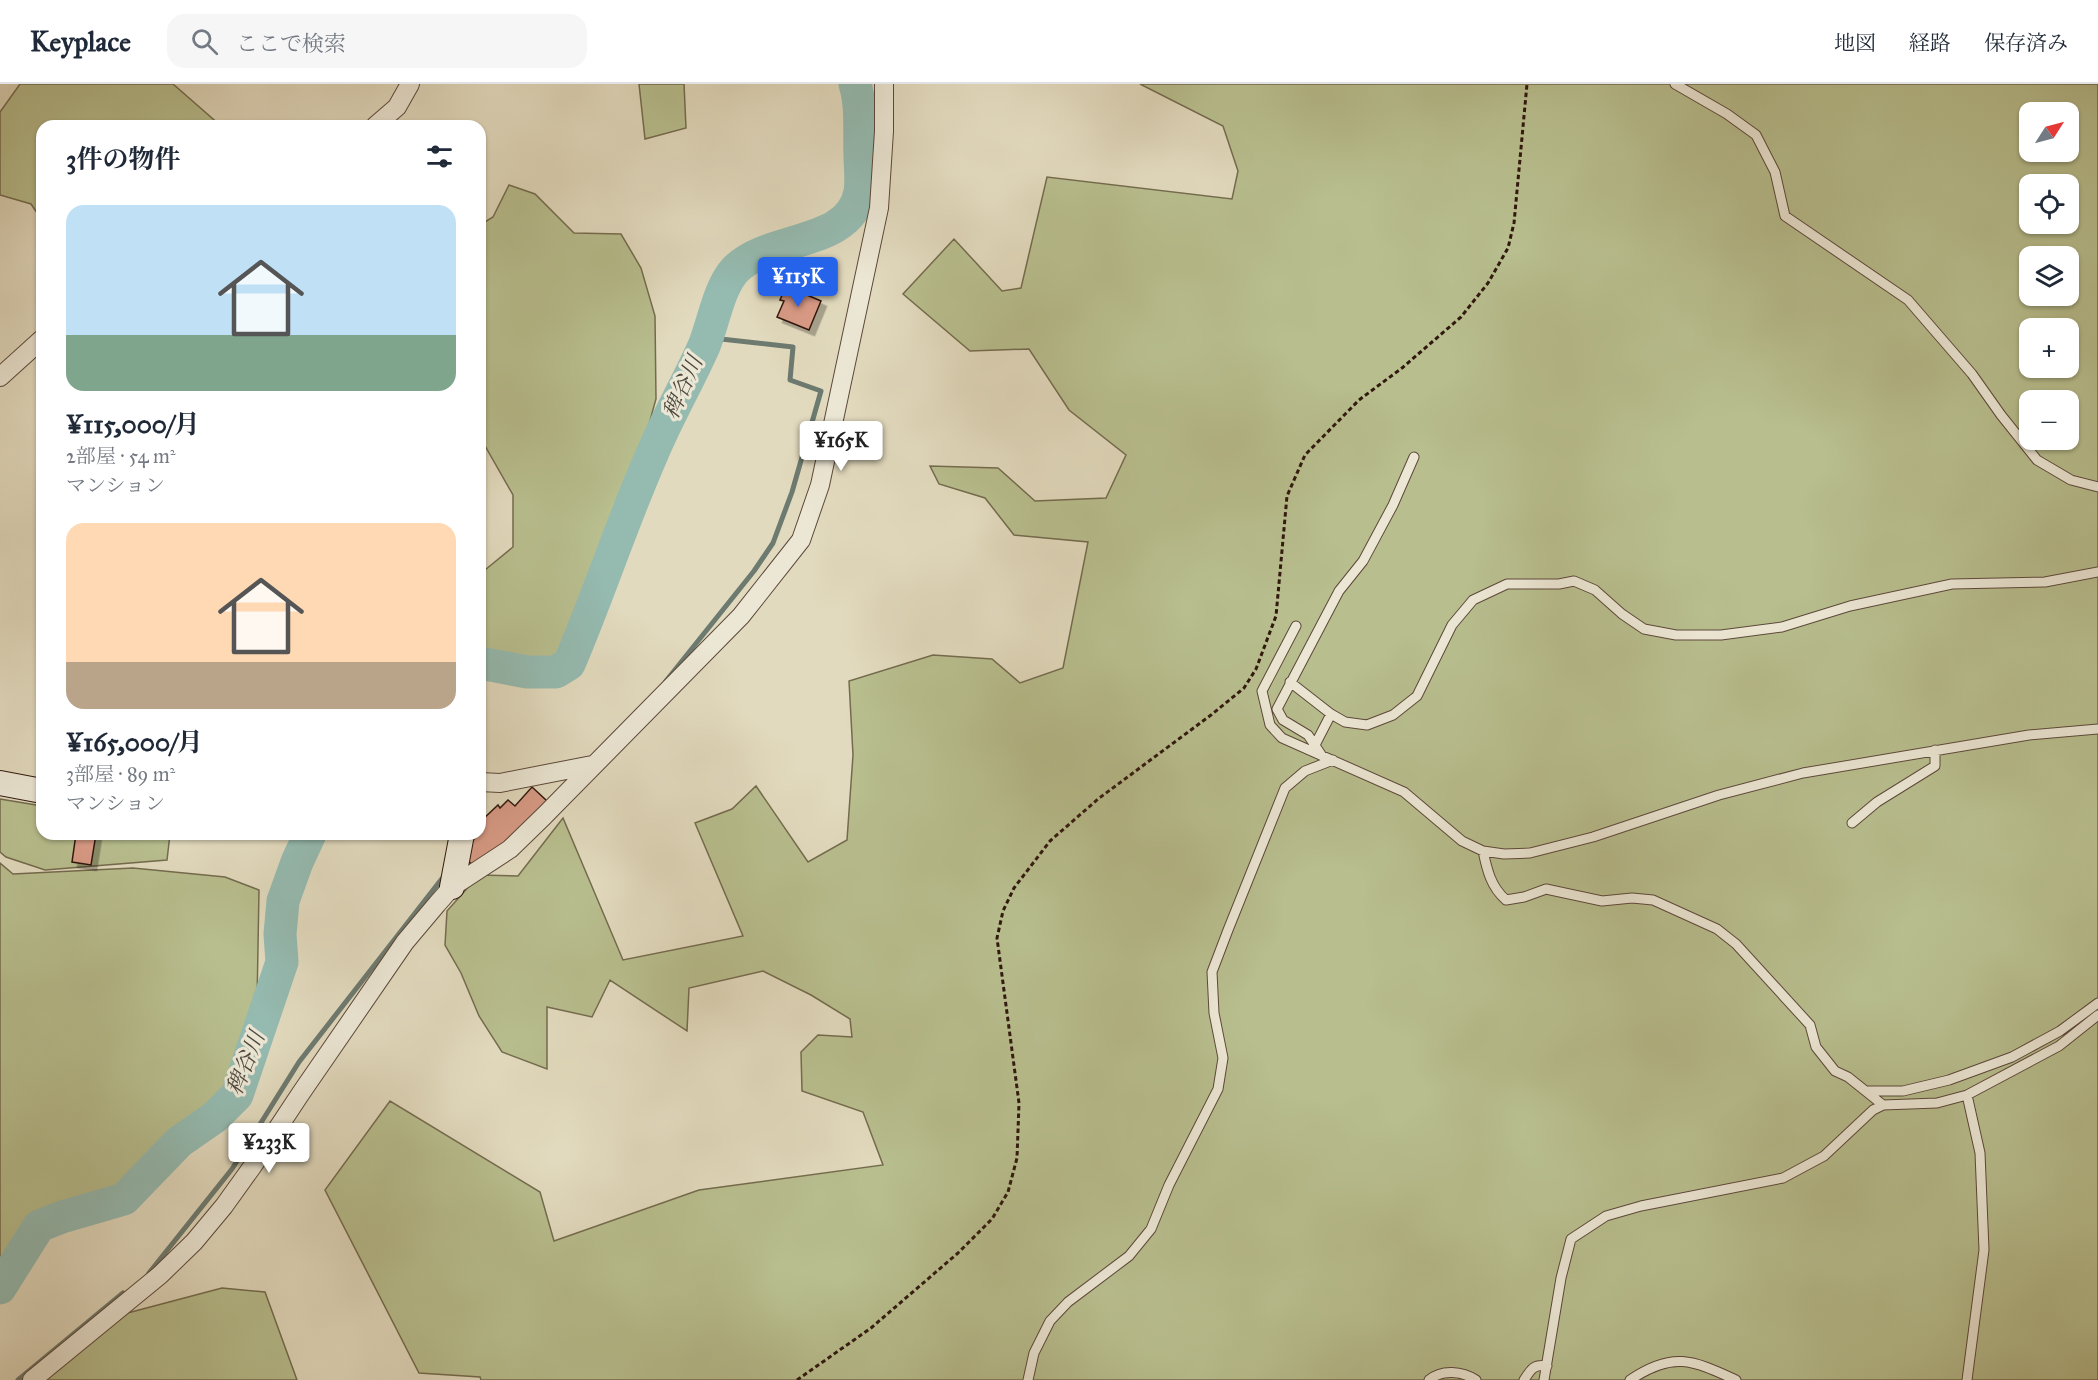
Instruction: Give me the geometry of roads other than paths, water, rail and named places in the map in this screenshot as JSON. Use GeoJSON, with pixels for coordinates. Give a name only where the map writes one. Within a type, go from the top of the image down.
{"type":"FeatureCollection","features":[{"type":"Feature","properties":{"kind":"main road"},"geometry":{"type":"LineString","coordinates":[[0,783],[36,790]]}},
{"type":"Feature","properties":{"kind":"main road"},"geometry":{"type":"LineString","coordinates":[[452,887],[461,840]]}},
{"type":"Feature","properties":{"kind":"street"},"geometry":{"type":"LineString","coordinates":[[382,120],[397,106],[410,84]]}},
{"type":"Feature","properties":{"kind":"street"},"geometry":{"type":"LineString","coordinates":[[32,1380],[160,1275],[194,1242],[252,1167],[300,1093],[405,942],[452,887],[510,849],[741,616],[801,540],[820,485],[879,207],[884,131],[884,84]]}},
{"type":"Feature","properties":{"kind":"street"},"geometry":{"type":"LineString","coordinates":[[0,377],[36,344]]}},
{"type":"Feature","properties":{"kind":"street"},"geometry":{"type":"LineString","coordinates":[[486,782],[500,783],[592,765]]}},
{"type":"Feature","properties":{"kind":"lane"},"geometry":{"type":"LineString","coordinates":[[1675,84],[1727,114],[1756,135],[1775,172],[1785,216],[1908,300],[1972,374],[2037,460],[2071,480],[2098,487]]}},
{"type":"Feature","properties":{"kind":"lane"},"geometry":{"type":"LineString","coordinates":[[1322,756],[1308,735],[1283,720],[1277,709],[1339,591],[1363,561],[1393,505],[1414,457]]}},
{"type":"Feature","properties":{"kind":"lane"},"geometry":{"type":"LineString","coordinates":[[1290,682],[1345,722],[1367,725],[1393,715],[1417,696],[1452,625],[1473,600],[1507,584],[1559,584],[1574,581],[1595,590],[1622,614],[1644,629],[1676,635],[1721,635],[1782,627],[1850,606],[1952,584],[2045,582],[2098,572]]}},
{"type":"Feature","properties":{"kind":"lane"},"geometry":{"type":"LineString","coordinates":[[1296,626],[1262,692],[1270,725],[1282,738],[1404,792],[1462,841],[1483,851],[1530,854],[1593,837],[1719,795],[1803,773],[2029,735],[2098,729]]}},
{"type":"Feature","properties":{"kind":"lane"},"geometry":{"type":"LineString","coordinates":[[1315,745],[1331,714]]}},
{"type":"Feature","properties":{"kind":"lane"},"geometry":{"type":"LineString","coordinates":[[1852,823],[1877,802],[1935,766],[1935,750]]}},
{"type":"Feature","properties":{"kind":"lane"},"geometry":{"type":"LineString","coordinates":[[1028,1380],[1034,1353],[1050,1321],[1068,1302],[1129,1256],[1151,1229],[1169,1185],[1218,1089],[1223,1058],[1214,1013],[1212,972],[1228,930],[1285,788],[1305,771],[1333,760]]}},
{"type":"Feature","properties":{"kind":"lane"},"geometry":{"type":"LineString","coordinates":[[1483,851],[1488,872],[1498,893],[1506,900],[1524,897],[1546,889],[1602,901],[1632,898],[1653,900],[1718,929],[1736,944],[1810,1025],[1816,1047],[1834,1071],[1848,1077],[1884,1105]]}},
{"type":"Feature","properties":{"kind":"lane"},"geometry":{"type":"LineString","coordinates":[[1868,1091],[1902,1091],[1949,1080],[2012,1057],[2060,1031],[2098,1003]]}},
{"type":"Feature","properties":{"kind":"lane"},"geometry":{"type":"LineString","coordinates":[[1544,1380],[1561,1278],[1571,1239],[1606,1216],[1641,1206],[1783,1178],[1824,1156],[1873,1110],[1884,1105],[1937,1103],[1987,1087],[2059,1046],[2098,1015]]}},
{"type":"Feature","properties":{"kind":"lane"},"geometry":{"type":"LineString","coordinates":[[1967,1095],[1980,1153],[1984,1250],[1967,1380]]}},
{"type":"Feature","properties":{"kind":"lane"},"geometry":{"type":"LineString","coordinates":[[1630,1380],[1648,1368],[1680,1360],[1710,1368],[1736,1380]]}},
{"type":"Feature","properties":{"kind":"lane"},"geometry":{"type":"LineString","coordinates":[[1524,1380],[1531,1369],[1538,1365],[1547,1366]]}},
{"type":"Feature","properties":{"kind":"lane"},"geometry":{"type":"LineString","coordinates":[[1429,1380],[1434,1376],[1459,1372],[1476,1380]]}},
{"type":"Feature","properties":{"kind":"waterway","name":"稗谷川"},"geometry":{"type":"LineString","coordinates":[[486,664],[527,672],[556,672],[569,664],[642,478],[704,346],[729,277],[750,259],[767,251],[825,232],[841,222],[853,210],[861,183],[859,111],[855,84]]}},
{"type":"Feature","properties":{"kind":"waterway"},"geometry":{"type":"LineString","coordinates":[[666,681],[754,571],[773,543],[792,492],[821,391],[790,380],[793,347],[721,339],[708,333]]}},
{"type":"Feature","properties":{"kind":"waterway","name":"稗谷川"},"geometry":{"type":"LineString","coordinates":[[0,1288],[39,1226],[124,1199],[179,1142],[215,1117],[237,1095],[282,962],[280,934],[283,901],[307,840]]}},
{"type":"Feature","properties":{"kind":"waterway"},"geometry":{"type":"LineString","coordinates":[[149,1273],[232,1169],[299,1062],[444,876]]}},
{"type":"Feature","properties":{"kind":"waterway"},"geometry":{"type":"LineString","coordinates":[[18,1380],[123,1293]]}}]}
